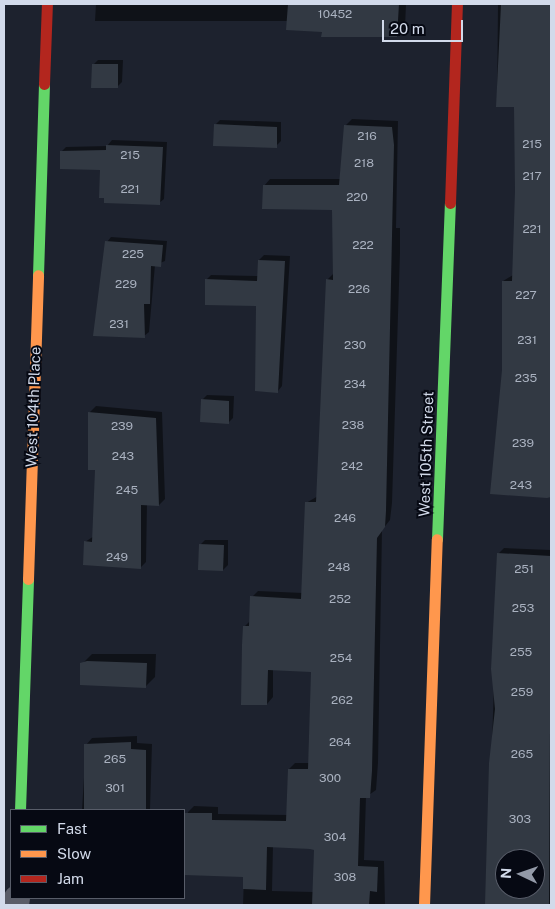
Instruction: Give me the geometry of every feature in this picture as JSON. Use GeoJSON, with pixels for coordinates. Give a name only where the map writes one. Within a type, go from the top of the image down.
{"type":"FeatureCollection","features":[{"type":"Feature","properties":{"kind":"street","name":"West 104th Place"},"geometry":{"type":"LineString","coordinates":[[20,809],[47,4]]}},
{"type":"Feature","properties":{"kind":"street","name":"West 105th Street"},"geometry":{"type":"LineString","coordinates":[[424,905],[458,4]]}},
{"type":"Feature","properties":{"kind":"building"},"geometry":{"type":"Polygon","coordinates":[[[288,4],[399,4],[397,37],[321,37],[322,32],[286,30],[288,4]]]}},
{"type":"Feature","properties":{"kind":"building"},"geometry":{"type":"Polygon","coordinates":[[[501,4],[551,4],[551,497],[547,498],[490,494],[502,370],[502,281],[512,281],[515,191],[514,107],[496,107],[501,4]]]}},
{"type":"Feature","properties":{"kind":"building"},"geometry":{"type":"Polygon","coordinates":[[[92,64],[118,64],[118,88],[91,88],[92,64]]]}},
{"type":"Feature","properties":{"kind":"building"},"geometry":{"type":"Polygon","coordinates":[[[214,124],[277,127],[277,148],[213,146],[214,124]]]}},
{"type":"Feature","properties":{"kind":"building"},"geometry":{"type":"Polygon","coordinates":[[[344,125],[392,127],[394,145],[386,511],[385,527],[377,538],[370,798],[360,798],[358,866],[378,867],[377,892],[370,891],[369,905],[312,905],[314,850],[310,849],[267,847],[266,890],[243,889],[243,877],[185,875],[185,813],[212,813],[212,820],[286,821],[288,769],[308,769],[311,672],[268,670],[267,705],[241,705],[242,645],[243,626],[249,626],[250,596],[301,599],[305,502],[316,502],[326,279],[333,280],[332,210],[262,209],[263,185],[339,185],[344,125]]]}},
{"type":"Feature","properties":{"kind":"building"},"geometry":{"type":"Polygon","coordinates":[[[106,145],[163,147],[160,205],[104,203],[104,198],[99,198],[100,170],[60,169],[60,151],[106,150],[106,145]]]}},
{"type":"Feature","properties":{"kind":"building"},"geometry":{"type":"Polygon","coordinates":[[[105,241],[163,245],[161,267],[151,266],[150,304],[144,304],[145,338],[93,336],[105,241]]]}},
{"type":"Feature","properties":{"kind":"building"},"geometry":{"type":"Polygon","coordinates":[[[258,260],[285,261],[278,393],[255,391],[256,306],[205,305],[205,279],[257,281],[258,260]]]}},
{"type":"Feature","properties":{"kind":"building"},"geometry":{"type":"Polygon","coordinates":[[[201,399],[229,401],[229,424],[200,422],[201,399]]]}},
{"type":"Feature","properties":{"kind":"building"},"geometry":{"type":"Polygon","coordinates":[[[88,412],[156,418],[159,506],[141,505],[141,569],[83,565],[84,541],[92,542],[95,470],[88,470],[88,412]]]}},
{"type":"Feature","properties":{"kind":"building"},"geometry":{"type":"Polygon","coordinates":[[[199,544],[224,545],[223,571],[198,570],[199,544]]]}},
{"type":"Feature","properties":{"kind":"building"},"geometry":{"type":"Polygon","coordinates":[[[497,553],[551,556],[549,905],[485,905],[489,763],[495,709],[491,669],[497,553]]]}},
{"type":"Feature","properties":{"kind":"building"},"geometry":{"type":"Polygon","coordinates":[[[87,661],[147,663],[146,688],[80,685],[80,663],[87,661]]]}},
{"type":"Feature","properties":{"kind":"building"},"geometry":{"type":"Polygon","coordinates":[[[131,742],[131,749],[146,750],[146,809],[84,809],[84,744],[131,742]]]}},
{"type":"Feature","properties":{"kind":"traffic: fast"},"geometry":{"type":"LineString","coordinates":[[38,275],[44,84]]}},
{"type":"Feature","properties":{"kind":"traffic: fast"},"geometry":{"type":"LineString","coordinates":[[437,539],[450,203]]}},
{"type":"Feature","properties":{"kind":"traffic: fast"},"geometry":{"type":"LineString","coordinates":[[20,809],[28,579]]}},
{"type":"Feature","properties":{"kind":"traffic: slow"},"geometry":{"type":"LineString","coordinates":[[28,579],[38,275]]}},
{"type":"Feature","properties":{"kind":"traffic: slow"},"geometry":{"type":"LineString","coordinates":[[424,905],[437,539]]}},
{"type":"Feature","properties":{"kind":"traffic: jam"},"geometry":{"type":"LineString","coordinates":[[44,84],[47,4]]}},
{"type":"Feature","properties":{"kind":"traffic: jam"},"geometry":{"type":"LineString","coordinates":[[450,203],[457,4]]}}]}
